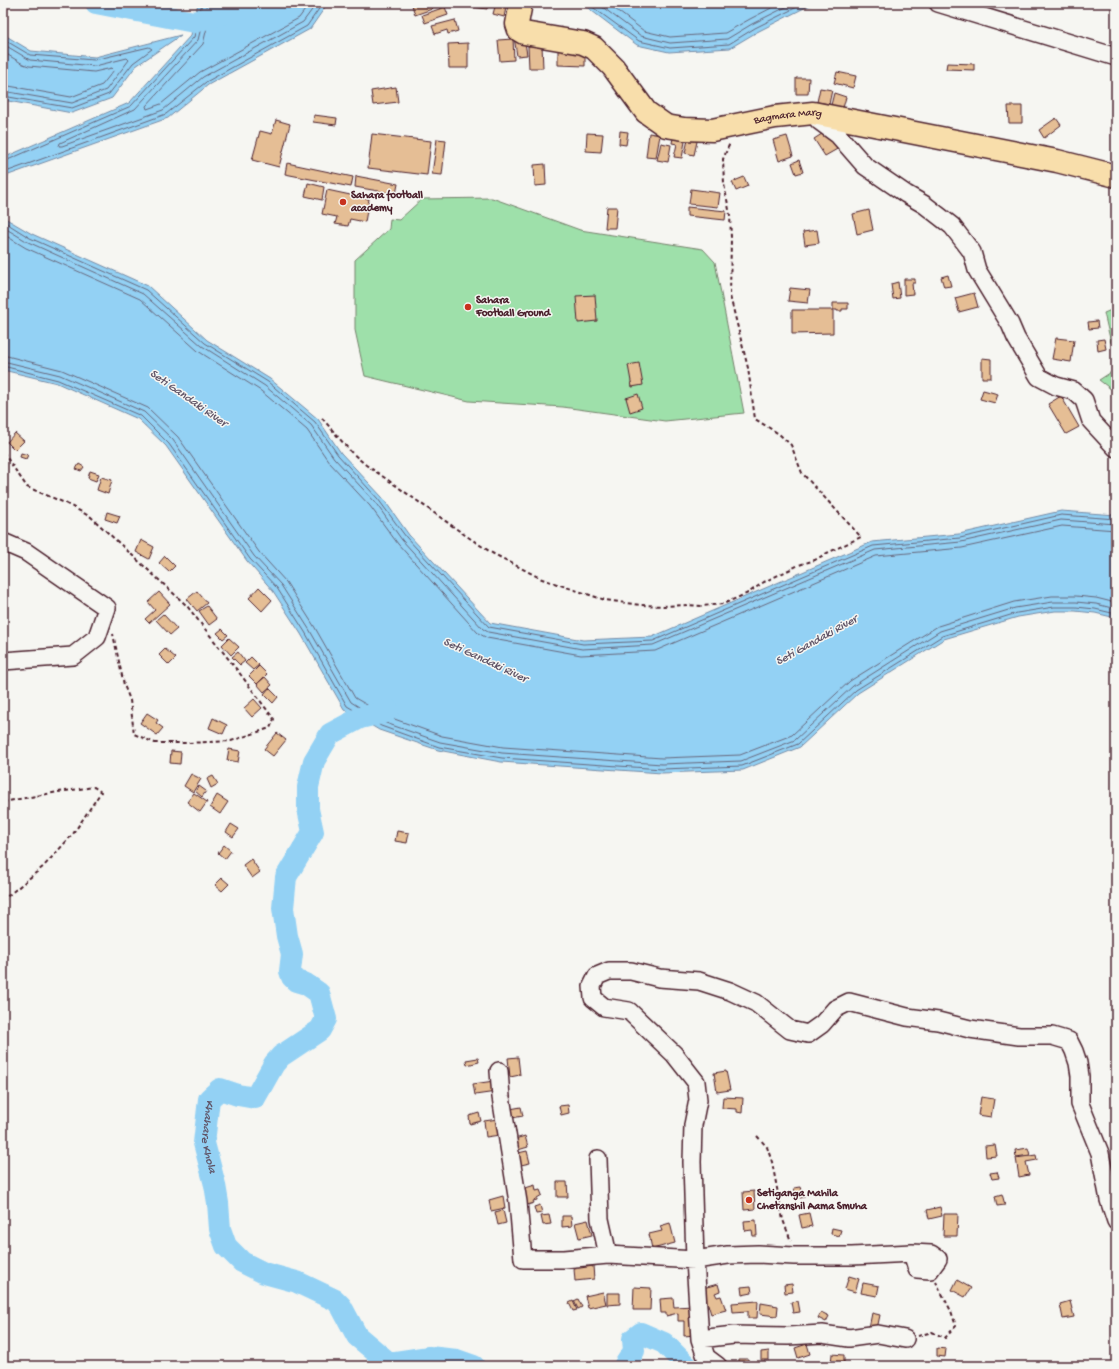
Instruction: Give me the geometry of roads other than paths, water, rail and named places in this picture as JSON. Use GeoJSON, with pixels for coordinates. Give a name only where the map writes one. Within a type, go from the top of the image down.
{"type":"FeatureCollection","features":[{"type":"Feature","properties":{"kind":"main road","name":"Bagmara Marg"},"geometry":{"type":"LineString","coordinates":[[521,3],[517,24],[519,30],[524,33],[583,43],[594,48],[613,67],[646,112],[666,126],[684,129],[712,130],[775,117],[812,113],[1057,161],[1116,176]]}},
{"type":"Feature","properties":{"kind":"street"},"geometry":{"type":"LineString","coordinates":[[938,3],[1116,57]]}},
{"type":"Feature","properties":{"kind":"street"},"geometry":{"type":"LineString","coordinates":[[812,113],[819,121],[838,135],[865,166],[925,205],[952,226],[972,252],[977,270],[1010,324],[1016,338],[1039,377],[1056,386],[1074,391],[1084,400],[1091,421],[1116,448]]}},
{"type":"Feature","properties":{"kind":"street"},"geometry":{"type":"LineString","coordinates":[[3,542],[26,552],[107,608],[97,636],[73,656],[3,661]]}},
{"type":"Feature","properties":{"kind":"street"},"geometry":{"type":"LineString","coordinates":[[718,1366],[706,1357],[700,1339],[695,1260],[692,1162],[694,1125],[698,1100],[696,1082],[674,1054],[629,1011],[604,1006],[593,998],[592,986],[597,976],[609,971],[631,971],[659,978],[699,981],[730,991],[756,1003],[790,1030],[808,1034],[822,1024],[835,1009],[849,1002],[907,1017],[970,1029],[1019,1036],[1052,1036],[1069,1041],[1074,1051],[1079,1069],[1080,1104],[1100,1153],[1109,1200],[1116,1221]]}},
{"type":"Feature","properties":{"kind":"street"},"geometry":{"type":"LineString","coordinates":[[499,1072],[501,1097],[518,1202],[523,1259],[564,1259],[608,1255],[695,1260],[743,1254],[852,1256],[912,1253],[931,1254],[938,1259],[930,1270]]}},
{"type":"Feature","properties":{"kind":"street"},"geometry":{"type":"LineString","coordinates":[[598,1159],[600,1219],[608,1255]]}},
{"type":"Feature","properties":{"kind":"street"},"geometry":{"type":"LineString","coordinates":[[700,1339],[734,1335],[788,1336],[822,1334],[849,1338],[878,1334],[905,1339]]}},
{"type":"Feature","properties":{"kind":"water"},"geometry":{"type":"Polygon","coordinates":[[[198,3],[328,3],[310,29],[208,85],[168,118],[3,177],[3,158],[129,103],[191,35],[198,3]]]}},
{"type":"Feature","properties":{"kind":"water"},"geometry":{"type":"Polygon","coordinates":[[[576,3],[814,3],[757,32],[730,48],[669,52],[637,45],[588,8],[576,3]]]}},
{"type":"Feature","properties":{"kind":"water"},"geometry":{"type":"Polygon","coordinates":[[[3,34],[31,51],[95,57],[181,35],[136,66],[112,98],[72,113],[3,100],[3,34]]]}},
{"type":"Feature","properties":{"kind":"water","name":"Seti Gandaki River"},"geometry":{"type":"Polygon","coordinates":[[[3,217],[32,234],[148,286],[207,340],[270,379],[318,419],[341,453],[382,497],[409,535],[490,623],[583,640],[652,637],[872,542],[959,534],[1061,511],[1116,515],[1116,618],[1095,613],[1055,611],[1018,617],[944,639],[858,693],[800,747],[743,770],[662,773],[501,762],[438,750],[379,730],[344,709],[301,634],[273,591],[247,561],[166,446],[138,419],[57,383],[3,370],[3,217]]]}},
{"type":"Feature","properties":{"kind":"waterway"},"geometry":{"type":"LineString","coordinates":[[96,3],[194,22],[260,3]]}},
{"type":"Feature","properties":{"kind":"waterway","name":"Khahare Khola"},"geometry":{"type":"LineString","coordinates":[[388,710],[360,718],[330,734],[314,761],[308,787],[308,809],[313,832],[286,877],[283,908],[287,936],[292,954],[290,971],[292,977],[296,981],[306,984],[319,993],[326,1019],[320,1030],[281,1056],[274,1064],[255,1098],[238,1095],[220,1089],[209,1099],[204,1143],[215,1185],[220,1229],[226,1246],[242,1262],[264,1273],[297,1282],[335,1300],[341,1306],[357,1336],[389,1363],[429,1357],[457,1360],[474,1366]]}},
{"type":"Feature","properties":{"kind":"waterway","name":"Khahare Khola"},"geometry":{"type":"LineString","coordinates":[[624,1366],[634,1351],[633,1339],[641,1333],[664,1343],[687,1366]]}},
{"type":"Feature","properties":{"kind":"place","name":"Sahara football academy"},"geometry":{"type":"Point","coordinates":[343,202]}},
{"type":"Feature","properties":{"kind":"place","name":"Sahara Football Ground"},"geometry":{"type":"Point","coordinates":[468,307]}},
{"type":"Feature","properties":{"kind":"place","name":"Setiganga Mahila Chetanshil Aama Smuha"},"geometry":{"type":"Point","coordinates":[749,1200]}}]}
